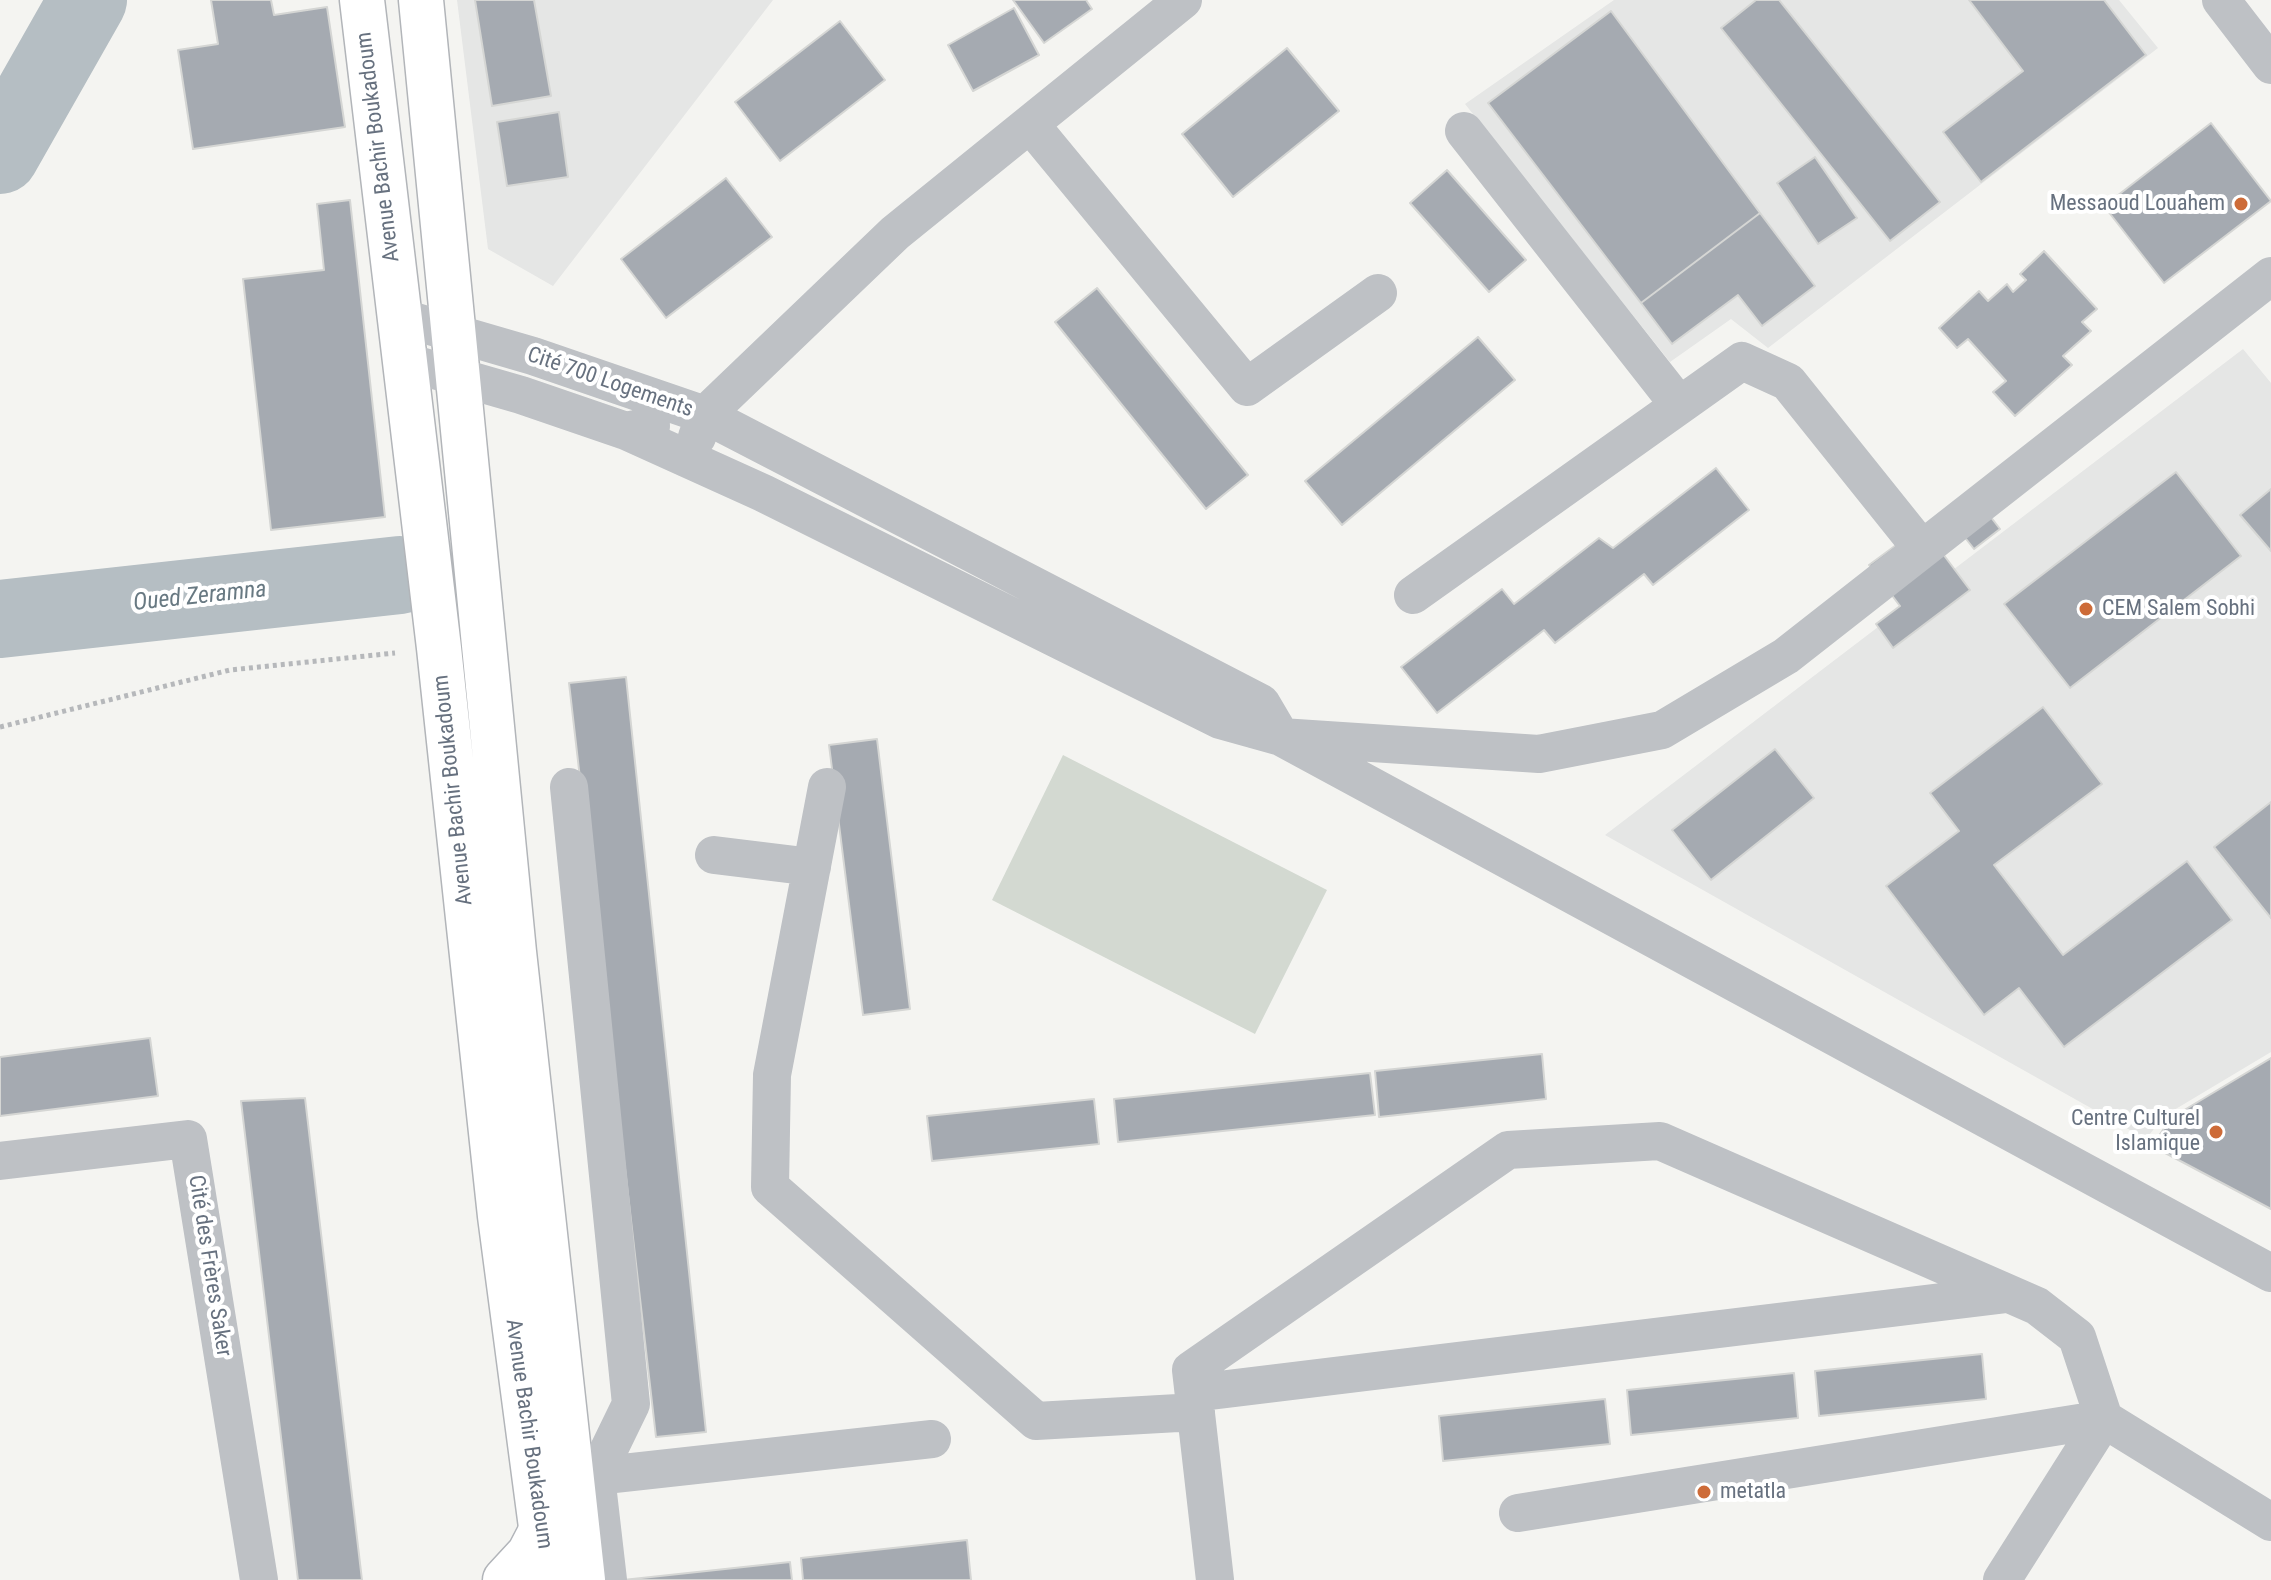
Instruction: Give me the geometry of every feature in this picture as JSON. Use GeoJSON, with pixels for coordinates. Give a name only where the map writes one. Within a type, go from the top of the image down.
{"type":"FeatureCollection","features":[{"type":"Feature","properties":{"kind":"main road","name":"Avenue Bachir Boukadoum"},"geometry":{"type":"LineString","coordinates":[[362,0],[439,648],[500,1216],[548,1580]]}},
{"type":"Feature","properties":{"kind":"main road","name":"Avenue Bachir Boukadoum"},"geometry":{"type":"LineString","coordinates":[[421,0],[514,952],[583,1580]]}},
{"type":"Feature","properties":{"kind":"main road"},"geometry":{"type":"LineString","coordinates":[[505,1580],[529,1554],[541,1531]]}},
{"type":"Feature","properties":{"kind":"street"},"geometry":{"type":"LineString","coordinates":[[2221,0],[2271,65]]}},
{"type":"Feature","properties":{"kind":"street"},"geometry":{"type":"LineString","coordinates":[[690,460],[705,415],[895,233],[1177,2]]}},
{"type":"Feature","properties":{"kind":"street"},"geometry":{"type":"LineString","coordinates":[[1030,124],[1247,387],[1378,293]]}},
{"type":"Feature","properties":{"kind":"street"},"geometry":{"type":"LineString","coordinates":[[1464,131],[1679,405]]}},
{"type":"Feature","properties":{"kind":"street"},"geometry":{"type":"LineString","coordinates":[[446,265],[479,311],[533,356]]}},
{"type":"Feature","properties":{"kind":"street"},"geometry":{"type":"LineString","coordinates":[[626,431],[1220,720],[1281,737],[1539,754],[1662,730],[1786,656],[2271,276]]}},
{"type":"Feature","properties":{"kind":"street","name":"Cité 700 Logements"},"geometry":{"type":"LineString","coordinates":[[399,317],[452,330],[705,415]]}},
{"type":"Feature","properties":{"kind":"street","name":"Cité 700 Logements"},"geometry":{"type":"LineString","coordinates":[[403,361],[521,395],[626,431],[705,415]]}},
{"type":"Feature","properties":{"kind":"street"},"geometry":{"type":"LineString","coordinates":[[1413,595],[1742,361],[1788,382],[1921,548]]}},
{"type":"Feature","properties":{"kind":"street"},"geometry":{"type":"LineString","coordinates":[[461,430],[484,403],[521,395]]}},
{"type":"Feature","properties":{"kind":"street"},"geometry":{"type":"LineString","coordinates":[[705,415],[1261,703],[1281,737],[2271,1273]]}},
{"type":"Feature","properties":{"kind":"street"},"geometry":{"type":"LineString","coordinates":[[569,787],[631,1404],[596,1476],[608,1580]]}},
{"type":"Feature","properties":{"kind":"street"},"geometry":{"type":"LineString","coordinates":[[827,787],[772,1075],[770,1187],[1036,1421],[2007,1294]]}},
{"type":"Feature","properties":{"kind":"street"},"geometry":{"type":"LineString","coordinates":[[714,855],[812,867]]}},
{"type":"Feature","properties":{"kind":"street","name":"Cité des Frères Saker"},"geometry":{"type":"LineString","coordinates":[[0,1161],[188,1139],[259,1580]]}},
{"type":"Feature","properties":{"kind":"street"},"geometry":{"type":"LineString","coordinates":[[1215,1580],[1191,1370],[1508,1150],[1660,1141],[2037,1306],[2077,1337],[2104,1419],[2271,1522]]}},
{"type":"Feature","properties":{"kind":"street"},"geometry":{"type":"LineString","coordinates":[[1518,1513],[2104,1419]]}},
{"type":"Feature","properties":{"kind":"street"},"geometry":{"type":"LineString","coordinates":[[2002,1580],[2104,1419]]}},
{"type":"Feature","properties":{"kind":"street"},"geometry":{"type":"LineString","coordinates":[[596,1476],[932,1439]]}},
{"type":"Feature","properties":{"kind":"path"},"geometry":{"type":"LineString","coordinates":[[0,727],[230,670],[439,648]]}},
{"type":"Feature","properties":{"kind":"shaded area"},"geometry":{"type":"Polygon","coordinates":[[[457,0],[773,0],[553,286],[488,249],[457,0]]]}},
{"type":"Feature","properties":{"kind":"shaded area"},"geometry":{"type":"Polygon","coordinates":[[[1614,0],[2119,0],[2158,48],[1768,348],[1731,319],[1670,362],[1465,104],[1614,0]]]}},
{"type":"Feature","properties":{"kind":"shaded area","name":"CEM Salem Sobhi"},"geometry":{"type":"Polygon","coordinates":[[[2243,349],[2271,383],[2271,1052],[2164,1116],[2146,1139],[1605,835],[2243,349]]]}},
{"type":"Feature","properties":{"kind":"shaded area"},"geometry":{"type":"Polygon","coordinates":[[[1063,755],[1327,890],[1255,1034],[992,900],[1063,755]]]}},
{"type":"Feature","properties":{"kind":"building"},"geometry":{"type":"Polygon","coordinates":[[[211,0],[271,0],[274,15],[327,7],[345,127],[193,149],[178,50],[218,44],[211,0]]]}},
{"type":"Feature","properties":{"kind":"building"},"geometry":{"type":"Polygon","coordinates":[[[475,0],[534,0],[551,96],[492,106],[475,0]]]}},
{"type":"Feature","properties":{"kind":"building"},"geometry":{"type":"Polygon","coordinates":[[[1013,0],[1086,0],[1092,9],[1044,43],[1013,0]]]}},
{"type":"Feature","properties":{"kind":"building"},"geometry":{"type":"Polygon","coordinates":[[[1756,0],[1779,0],[1940,202],[1890,241],[1721,28],[1756,0]]]}},
{"type":"Feature","properties":{"kind":"building"},"geometry":{"type":"Polygon","coordinates":[[[1969,0],[2104,0],[2146,55],[1981,182],[1943,132],[2023,71],[1969,0]]]}},
{"type":"Feature","properties":{"kind":"building"},"geometry":{"type":"Polygon","coordinates":[[[1014,8],[1039,55],[973,91],[948,45],[1014,8]]]}},
{"type":"Feature","properties":{"kind":"building"},"geometry":{"type":"Polygon","coordinates":[[[1611,11],[1760,213],[1641,303],[1488,103],[1611,11]]]}},
{"type":"Feature","properties":{"kind":"building"},"geometry":{"type":"Polygon","coordinates":[[[840,21],[885,80],[780,161],[735,102],[840,21]]]}},
{"type":"Feature","properties":{"kind":"building"},"geometry":{"type":"Polygon","coordinates":[[[1287,48],[1339,111],[1233,197],[1182,134],[1287,48]]]}},
{"type":"Feature","properties":{"kind":"building"},"geometry":{"type":"Polygon","coordinates":[[[559,112],[568,177],[507,186],[497,122],[559,112]]]}},
{"type":"Feature","properties":{"kind":"building"},"geometry":{"type":"Polygon","coordinates":[[[2211,123],[2271,201],[2164,283],[2104,206],[2211,123]]]}},
{"type":"Feature","properties":{"kind":"building"},"geometry":{"type":"Polygon","coordinates":[[[1815,157],[1857,218],[1818,244],[1777,183],[1815,157]]]}},
{"type":"Feature","properties":{"kind":"building"},"geometry":{"type":"Polygon","coordinates":[[[1447,170],[1526,260],[1489,292],[1410,203],[1447,170]]]}},
{"type":"Feature","properties":{"kind":"building"},"geometry":{"type":"Polygon","coordinates":[[[726,178],[772,237],[666,318],[621,259],[726,178]]]}},
{"type":"Feature","properties":{"kind":"building"},"geometry":{"type":"Polygon","coordinates":[[[350,200],[385,517],[271,530],[243,279],[324,270],[317,204],[350,200]]]}},
{"type":"Feature","properties":{"kind":"building"},"geometry":{"type":"Polygon","coordinates":[[[1760,213],[1815,286],[1762,326],[1738,295],[1672,344],[1641,303],[1760,213]]]}},
{"type":"Feature","properties":{"kind":"building"},"geometry":{"type":"Polygon","coordinates":[[[2044,251],[2097,309],[2082,322],[2091,331],[2063,356],[2072,365],[2015,416],[1993,392],[2006,381],[1968,339],[1957,348],[1939,328],[1979,291],[1988,301],[2007,284],[2013,292],[2026,280],[2020,274],[2044,251]]]}},
{"type":"Feature","properties":{"kind":"building"},"geometry":{"type":"Polygon","coordinates":[[[1097,288],[1248,475],[1206,509],[1055,322],[1097,288]]]}},
{"type":"Feature","properties":{"kind":"building"},"geometry":{"type":"Polygon","coordinates":[[[1478,337],[1515,380],[1342,525],[1305,481],[1478,337]]]}},
{"type":"Feature","properties":{"kind":"building"},"geometry":{"type":"Polygon","coordinates":[[[1716,468],[1749,510],[1653,585],[1644,574],[1555,643],[1544,630],[1437,713],[1401,667],[1502,589],[1514,604],[1599,538],[1613,548],[1716,468]]]}},
{"type":"Feature","properties":{"kind":"building"},"geometry":{"type":"Polygon","coordinates":[[[2176,472],[2241,556],[2070,688],[2004,604],[2176,472]]]}},
{"type":"Feature","properties":{"kind":"building"},"geometry":{"type":"Polygon","coordinates":[[[2271,489],[2271,551],[2240,515],[2271,489]]]}},
{"type":"Feature","properties":{"kind":"building"},"geometry":{"type":"Polygon","coordinates":[[[1970,490],[2000,529],[1974,549],[1944,511],[1970,490]]]}},
{"type":"Feature","properties":{"kind":"building"},"geometry":{"type":"Polygon","coordinates":[[[1922,526],[1970,590],[1893,648],[1876,624],[1900,606],[1869,565],[1922,526]]]}},
{"type":"Feature","properties":{"kind":"building"},"geometry":{"type":"Polygon","coordinates":[[[626,677],[706,1432],[656,1437],[569,683],[626,677]]]}},
{"type":"Feature","properties":{"kind":"building"},"geometry":{"type":"Polygon","coordinates":[[[2043,707],[2102,784],[1994,865],[2063,955],[2187,861],[2232,920],[2064,1047],[2019,988],[1984,1015],[1886,886],[1959,831],[1930,793],[2043,707]]]}},
{"type":"Feature","properties":{"kind":"building"},"geometry":{"type":"Polygon","coordinates":[[[877,739],[910,1009],[863,1015],[829,745],[877,739]]]}},
{"type":"Feature","properties":{"kind":"building"},"geometry":{"type":"Polygon","coordinates":[[[1775,749],[1814,798],[1711,880],[1672,830],[1775,749]]]}},
{"type":"Feature","properties":{"kind":"building"},"geometry":{"type":"Polygon","coordinates":[[[2271,802],[2271,918],[2214,847],[2271,802]]]}},
{"type":"Feature","properties":{"kind":"building"},"geometry":{"type":"Polygon","coordinates":[[[150,1038],[158,1096],[0,1116],[0,1057],[150,1038]]]}},
{"type":"Feature","properties":{"kind":"building"},"geometry":{"type":"Polygon","coordinates":[[[1542,1054],[1546,1099],[1379,1117],[1375,1071],[1542,1054]]]}},
{"type":"Feature","properties":{"kind":"building","name":"Centre Culturel Islamique"},"geometry":{"type":"Polygon","coordinates":[[[2271,1058],[2271,1209],[2152,1146],[2171,1118],[2271,1058]]]}},
{"type":"Feature","properties":{"kind":"building"},"geometry":{"type":"Polygon","coordinates":[[[1370,1073],[1375,1115],[1118,1142],[1114,1099],[1370,1073]]]}},
{"type":"Feature","properties":{"kind":"building"},"geometry":{"type":"Polygon","coordinates":[[[305,1098],[362,1580],[298,1580],[241,1101],[305,1098]]]}},
{"type":"Feature","properties":{"kind":"building"},"geometry":{"type":"Polygon","coordinates":[[[1094,1099],[1099,1144],[932,1161],[927,1116],[1094,1099]]]}},
{"type":"Feature","properties":{"kind":"building"},"geometry":{"type":"Polygon","coordinates":[[[1982,1354],[1986,1399],[1819,1416],[1815,1371],[1982,1354]]]}},
{"type":"Feature","properties":{"kind":"building"},"geometry":{"type":"Polygon","coordinates":[[[1794,1373],[1798,1418],[1631,1435],[1627,1390],[1794,1373]]]}},
{"type":"Feature","properties":{"kind":"building"},"geometry":{"type":"Polygon","coordinates":[[[1605,1399],[1610,1444],[1443,1461],[1439,1416],[1605,1399]]]}},
{"type":"Feature","properties":{"kind":"building"},"geometry":{"type":"Polygon","coordinates":[[[967,1540],[971,1580],[803,1580],[801,1558],[967,1540]]]}},
{"type":"Feature","properties":{"kind":"building"},"geometry":{"type":"Polygon","coordinates":[[[790,1562],[792,1580],[623,1580],[790,1562]]]}},
{"type":"Feature","properties":{"kind":"waterway","name":"Oued Zeramna"},"geometry":{"type":"LineString","coordinates":[[0,155],[88,0]]}},
{"type":"Feature","properties":{"kind":"waterway","name":"Oued Zeramna"},"geometry":{"type":"LineString","coordinates":[[0,619],[400,575]]}},
{"type":"Feature","properties":{"kind":"place","name":"Messaoud Louahem"},"geometry":{"type":"Point","coordinates":[2241,204]}},
{"type":"Feature","properties":{"kind":"place","name":"CEM Salem Sobhi"},"geometry":{"type":"Point","coordinates":[2086,609]}},
{"type":"Feature","properties":{"kind":"place","name":"Centre Culturel Islamique"},"geometry":{"type":"Point","coordinates":[2216,1132]}},
{"type":"Feature","properties":{"kind":"place","name":"metatla"},"geometry":{"type":"Point","coordinates":[1704,1492]}}]}
